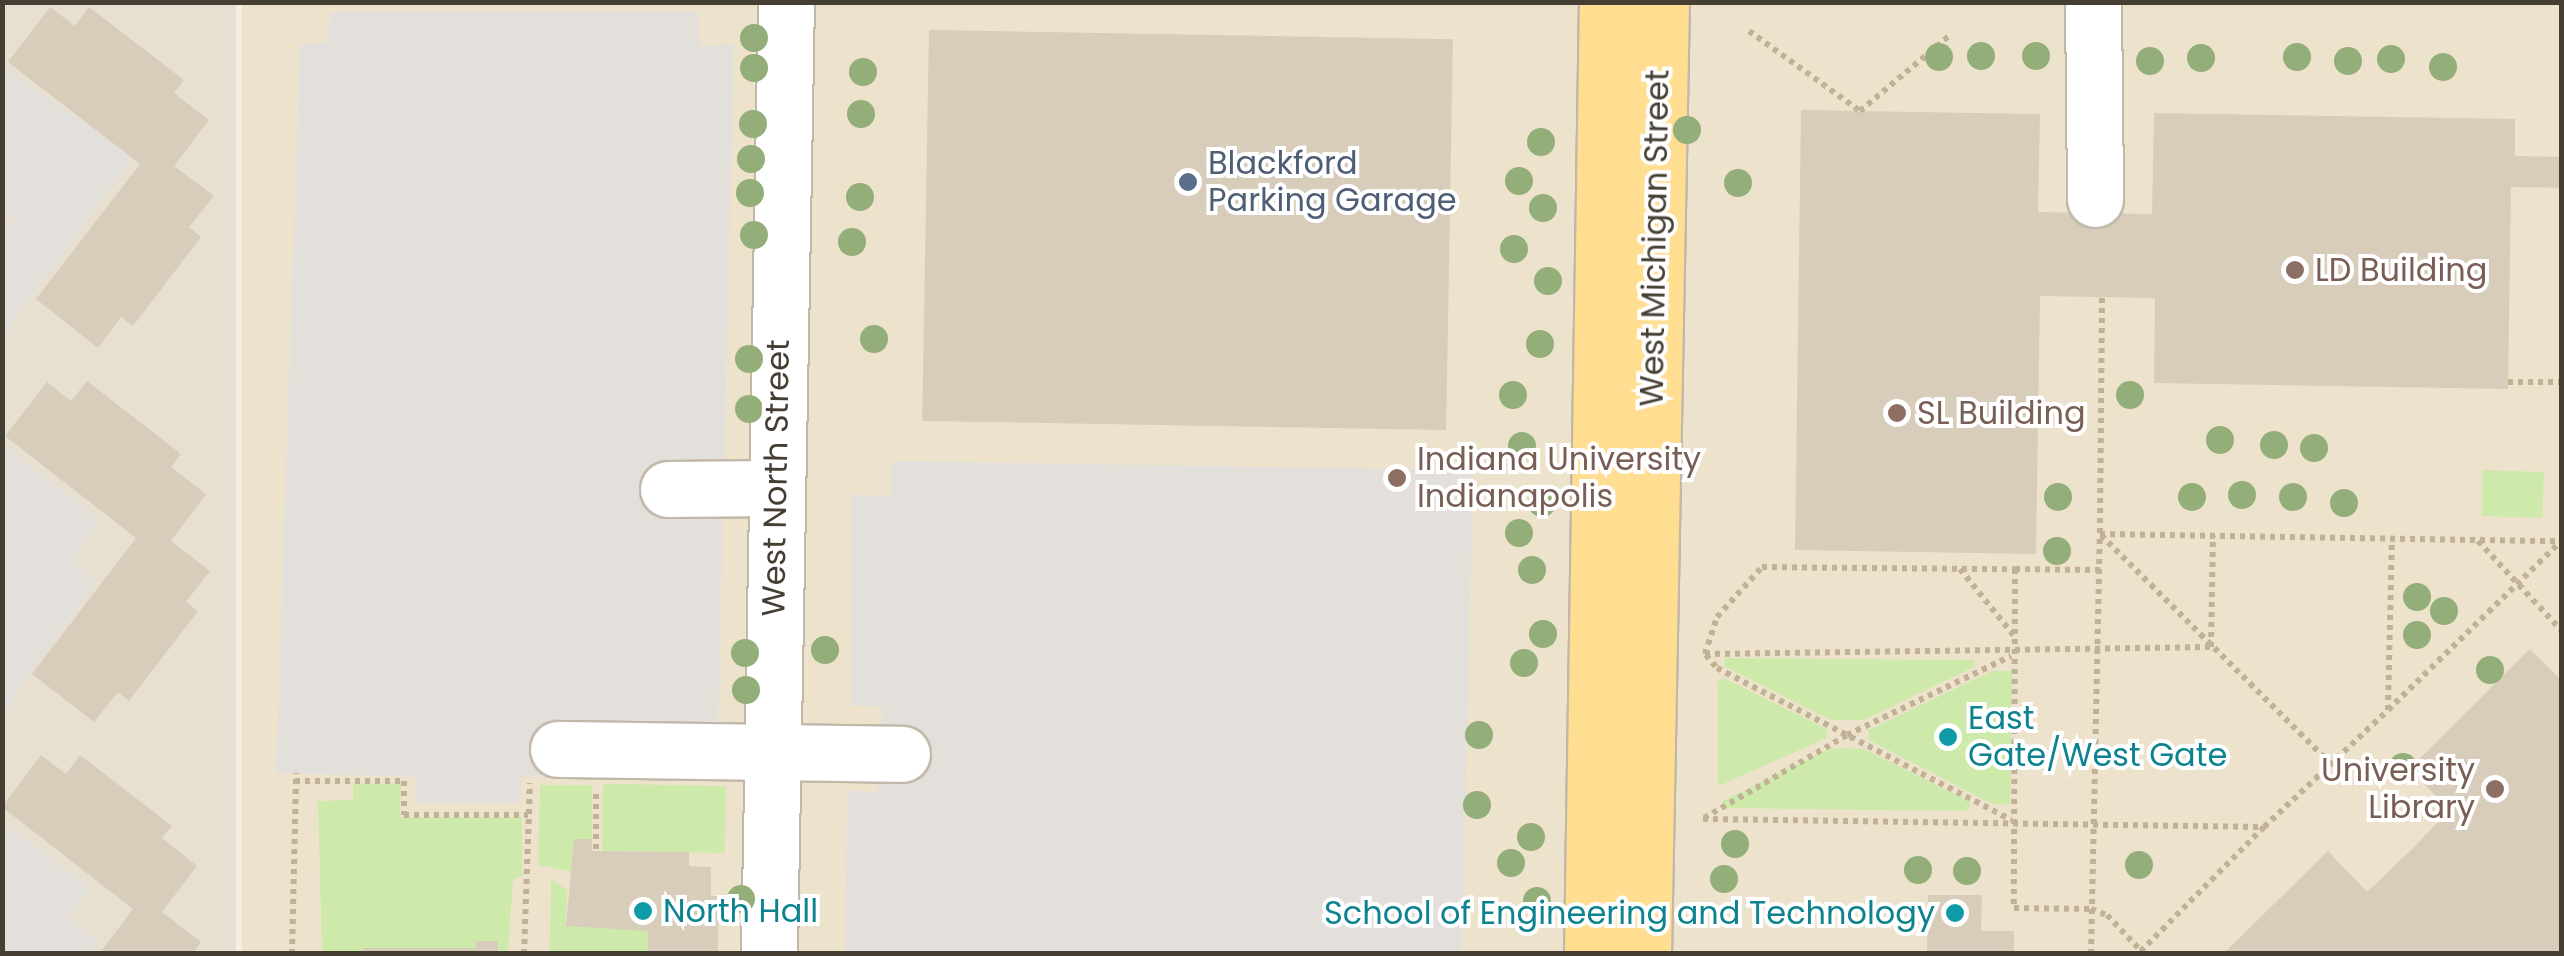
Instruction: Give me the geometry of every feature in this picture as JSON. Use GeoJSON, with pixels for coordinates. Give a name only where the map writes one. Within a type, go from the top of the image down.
{"type":"FeatureCollection","features":[{"type":"Feature","properties":{"kind":"main road","name":"West Michigan Street"},"geometry":{"type":"LineString","coordinates":[[1592,954],[1607,2]]}},
{"type":"Feature","properties":{"kind":"main road","name":"West Michigan Street"},"geometry":{"type":"LineString","coordinates":[[1643,954],[1661,2]]}},
{"type":"Feature","properties":{"kind":"street","name":"West North Street"},"geometry":{"type":"LineString","coordinates":[[770,954],[774,488],[786,2]]}},
{"type":"Feature","properties":{"kind":"street"},"geometry":{"type":"LineString","coordinates":[[2093,2],[2094,199]]}},
{"type":"Feature","properties":{"kind":"street"},"geometry":{"type":"LineString","coordinates":[[668,489],[774,488]]}},
{"type":"Feature","properties":{"kind":"street"},"geometry":{"type":"LineString","coordinates":[[567,771],[772,754],[902,754]]}},
{"type":"Feature","properties":{"kind":"path"},"geometry":{"type":"LineString","coordinates":[[1749,31],[1860,111],[1951,34]]}},
{"type":"Feature","properties":{"kind":"path"},"geometry":{"type":"LineString","coordinates":[[2091,954],[2102,298]]}},
{"type":"Feature","properties":{"kind":"path"},"geometry":{"type":"LineString","coordinates":[[2508,382],[2562,382]]}},
{"type":"Feature","properties":{"kind":"path"},"geometry":{"type":"LineString","coordinates":[[2100,534],[2561,541]]}},
{"type":"Feature","properties":{"kind":"path"},"geometry":{"type":"LineString","coordinates":[[2100,534],[2331,764]]}},
{"type":"Feature","properties":{"kind":"path"},"geometry":{"type":"LineString","coordinates":[[2211,647],[2213,536]]}},
{"type":"Feature","properties":{"kind":"path"},"geometry":{"type":"LineString","coordinates":[[2388,710],[2392,540]]}},
{"type":"Feature","properties":{"kind":"path"},"geometry":{"type":"LineString","coordinates":[[2478,540],[2562,631]]}},
{"type":"Feature","properties":{"kind":"path"},"geometry":{"type":"LineString","coordinates":[[2016,569],[2014,908],[2092,909],[2107,915],[2141,952],[2561,541]]}},
{"type":"Feature","properties":{"kind":"path"},"geometry":{"type":"LineString","coordinates":[[1705,654],[1717,618],[1762,567],[2100,570]]}},
{"type":"Feature","properties":{"kind":"path"},"geometry":{"type":"LineString","coordinates":[[1959,568],[2015,637]]}},
{"type":"Feature","properties":{"kind":"path"},"geometry":{"type":"LineString","coordinates":[[1705,654],[2015,654],[2211,647]]}},
{"type":"Feature","properties":{"kind":"path"},"geometry":{"type":"LineString","coordinates":[[1705,654],[1717,668],[2014,822]]}},
{"type":"Feature","properties":{"kind":"path"},"geometry":{"type":"LineString","coordinates":[[2015,654],[1847,735],[1703,819],[2264,828]]}},
{"type":"Feature","properties":{"kind":"path"},"geometry":{"type":"LineString","coordinates":[[524,954],[530,783],[567,771],[596,851]]}},
{"type":"Feature","properties":{"kind":"path"},"geometry":{"type":"LineString","coordinates":[[292,954],[295,777],[404,780],[404,814],[528,815]]}},
{"type":"Feature","properties":{"kind":"shaded area"},"geometry":{"type":"Polygon","coordinates":[[[2,3],[236,3],[236,953],[2,953],[2,3]]]}},
{"type":"Feature","properties":{"kind":"shaded area","name":"Indiana University Indianapolis"},"geometry":{"type":"Polygon","coordinates":[[[242,3],[2561,3],[2561,953],[242,953],[242,3]]]}},
{"type":"Feature","properties":{"kind":"shaded area"},"geometry":{"type":"Polygon","coordinates":[[[331,11],[699,12],[699,47],[734,43],[717,778],[521,777],[521,803],[416,803],[416,777],[276,773],[300,44],[326,42],[331,11]]]}},
{"type":"Feature","properties":{"kind":"shaded area"},"geometry":{"type":"Polygon","coordinates":[[[3,66],[132,157],[3,335],[3,235],[15,218],[3,208],[3,66]]]}},
{"type":"Feature","properties":{"kind":"shaded area"},"geometry":{"type":"Polygon","coordinates":[[[3,445],[100,520],[69,562],[96,581],[3,712],[3,599],[9,587],[3,445]]]}},
{"type":"Feature","properties":{"kind":"shaded area"},"geometry":{"type":"Polygon","coordinates":[[[892,461],[1473,470],[1462,953],[845,954],[847,790],[878,792],[882,706],[851,706],[851,494],[891,497],[892,461]]]}},
{"type":"Feature","properties":{"kind":"shaded area"},"geometry":{"type":"Polygon","coordinates":[[[3,822],[90,889],[68,918],[99,942],[91,953],[3,953],[3,822]]]}},
{"type":"Feature","properties":{"kind":"green space"},"geometry":{"type":"Polygon","coordinates":[[[2483,470],[2544,472],[2542,518],[2481,516],[2483,470]]]}},
{"type":"Feature","properties":{"kind":"green space"},"geometry":{"type":"Polygon","coordinates":[[[1724,658],[1975,660],[1974,667],[1864,720],[1831,720],[1724,666],[1724,658]]]}},
{"type":"Feature","properties":{"kind":"green space"},"geometry":{"type":"Polygon","coordinates":[[[1992,671],[2012,671],[2010,805],[1992,804],[1869,740],[1869,730],[1992,671]]]}},
{"type":"Feature","properties":{"kind":"green space"},"geometry":{"type":"Polygon","coordinates":[[[1724,678],[1827,729],[1827,738],[1718,786],[1718,681],[1724,678]]]}},
{"type":"Feature","properties":{"kind":"green space"},"geometry":{"type":"Polygon","coordinates":[[[1831,748],[1864,749],[1971,802],[1968,811],[1722,808],[1722,801],[1831,748]]]}},
{"type":"Feature","properties":{"kind":"green space"},"geometry":{"type":"Polygon","coordinates":[[[353,784],[401,784],[400,817],[522,817],[522,877],[513,879],[508,953],[498,953],[498,941],[477,941],[476,948],[322,953],[318,801],[353,800],[353,784]]]}},
{"type":"Feature","properties":{"kind":"green space"},"geometry":{"type":"Polygon","coordinates":[[[603,784],[726,786],[725,853],[602,851],[603,784]]]}},
{"type":"Feature","properties":{"kind":"green space"},"geometry":{"type":"Polygon","coordinates":[[[540,785],[592,785],[592,839],[574,839],[573,872],[538,865],[540,785]]]}},
{"type":"Feature","properties":{"kind":"green space"},"geometry":{"type":"Polygon","coordinates":[[[551,879],[567,890],[566,925],[648,931],[648,953],[550,953],[551,879]]]}},
{"type":"Feature","properties":{"kind":"building"},"geometry":{"type":"Polygon","coordinates":[[[50,7],[75,26],[89,7],[184,80],[174,93],[209,120],[174,166],[214,196],[189,227],[201,237],[133,326],[121,317],[98,348],[36,299],[140,164],[8,62],[50,7]]]}},
{"type":"Feature","properties":{"kind":"building","name":"Blackford Parking Garage"},"geometry":{"type":"Polygon","coordinates":[[[929,30],[1453,39],[1446,430],[922,421],[929,30]]]}},
{"type":"Feature","properties":{"kind":"building"},"geometry":{"type":"Polygon","coordinates":[[[1801,110],[2040,114],[2038,212],[2152,214],[2154,113],[2515,119],[2515,156],[2562,157],[2562,188],[2511,187],[2508,389],[2154,383],[2155,298],[2040,296],[2036,554],[1795,550],[1801,110]]]}},
{"type":"Feature","properties":{"kind":"building"},"geometry":{"type":"Polygon","coordinates":[[[87,381],[181,454],[171,467],[206,494],[171,541],[210,571],[186,602],[198,611],[129,701],[118,692],[94,722],[32,674],[136,538],[5,436],[47,382],[71,401],[87,381]]]}},
{"type":"Feature","properties":{"kind":"building","name":"University Library"},"geometry":{"type":"Polygon","coordinates":[[[2530,649],[2562,681],[2562,954],[2223,954],[2328,851],[2367,892],[2412,849],[2450,810],[2409,769],[2530,649]]]}},
{"type":"Feature","properties":{"kind":"building"},"geometry":{"type":"Polygon","coordinates":[[[41,755],[66,774],[80,755],[172,826],[162,838],[197,866],[162,912],[201,942],[193,954],[99,954],[133,909],[2,807],[41,755]]]}},
{"type":"Feature","properties":{"kind":"building","name":"North Hall"},"geometry":{"type":"Polygon","coordinates":[[[574,839],[592,839],[592,851],[689,852],[689,866],[711,867],[711,896],[719,896],[718,954],[648,954],[648,931],[566,926],[574,839]]]}},
{"type":"Feature","properties":{"kind":"building","name":"School of Engineering and Technology"},"geometry":{"type":"Polygon","coordinates":[[[1928,895],[1982,895],[1981,931],[2014,931],[2014,954],[1927,954],[1928,895]]]}},
{"type":"Feature","properties":{"kind":"building"},"geometry":{"type":"Polygon","coordinates":[[[476,941],[498,941],[498,954],[364,954],[364,948],[476,948],[476,941]]]}},
{"type":"Feature","properties":{"kind":"place","name":"Blackford Parking Garage"},"geometry":{"type":"Point","coordinates":[1188,182]}},
{"type":"Feature","properties":{"kind":"place","name":"LD Building"},"geometry":{"type":"Point","coordinates":[2295,270]}},
{"type":"Feature","properties":{"kind":"place","name":"SL Building"},"geometry":{"type":"Point","coordinates":[1897,413]}},
{"type":"Feature","properties":{"kind":"place","name":"Indiana University Indianapolis"},"geometry":{"type":"Point","coordinates":[1397,478]}},
{"type":"Feature","properties":{"kind":"place","name":"East Gate/West Gate"},"geometry":{"type":"Point","coordinates":[1948,737]}},
{"type":"Feature","properties":{"kind":"place","name":"University Library"},"geometry":{"type":"Point","coordinates":[2495,789]}},
{"type":"Feature","properties":{"kind":"place","name":"North Hall"},"geometry":{"type":"Point","coordinates":[643,911]}},
{"type":"Feature","properties":{"kind":"place","name":"School of Engineering and Technology"},"geometry":{"type":"Point","coordinates":[1955,913]}}]}
